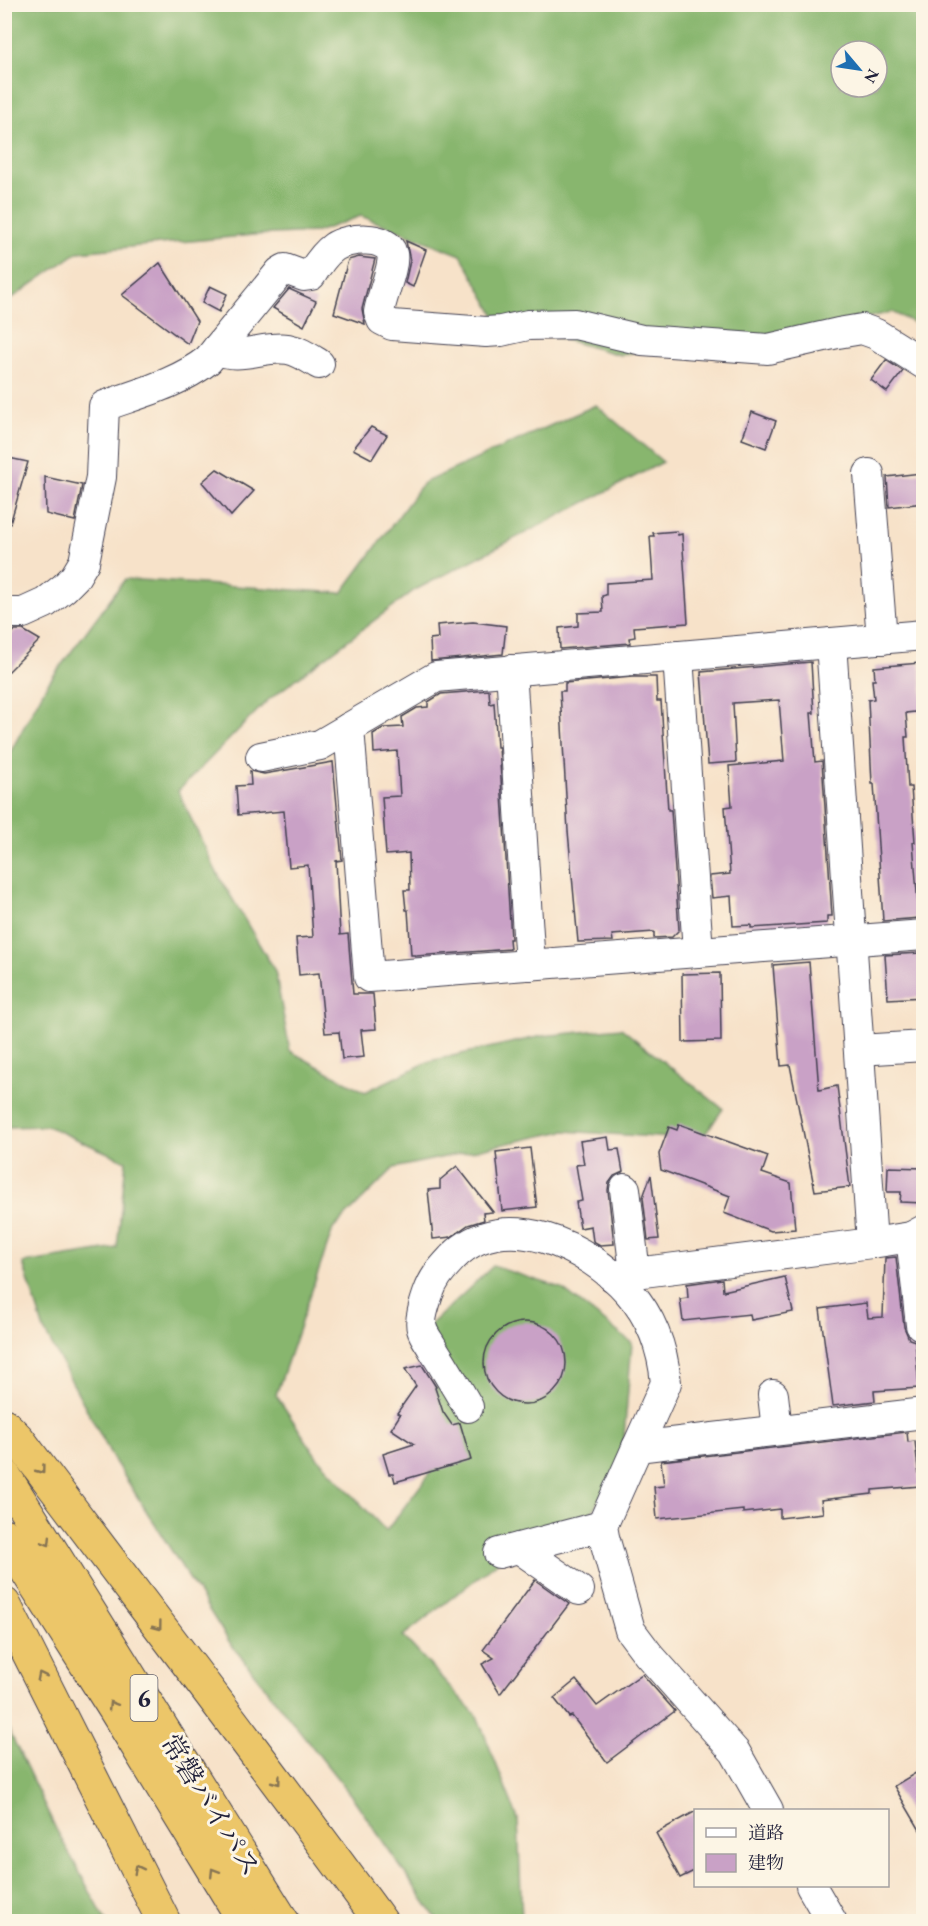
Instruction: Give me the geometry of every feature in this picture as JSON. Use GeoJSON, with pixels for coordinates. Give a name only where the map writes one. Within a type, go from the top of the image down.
{"type":"FeatureCollection","features":[{"type":"Feature","properties":{"kind":"highway"},"geometry":{"type":"LineString","coordinates":[[4,1425],[18,1439],[381,1922]]}},
{"type":"Feature","properties":{"kind":"highway","name":"常磐バイパス"},"geometry":{"type":"LineString","coordinates":[[4,1475],[283,1922]]}},
{"type":"Feature","properties":{"kind":"highway","name":"常磐バイパス"},"geometry":{"type":"LineString","coordinates":[[4,1535],[245,1922]]}},
{"type":"Feature","properties":{"kind":"highway"},"geometry":{"type":"LineString","coordinates":[[4,1604],[164,1922]]}},
{"type":"Feature","properties":{"kind":"street"},"geometry":{"type":"LineString","coordinates":[[4,613],[23,613],[45,603],[75,577],[84,562],[101,477],[104,406],[184,376],[208,360],[280,272],[285,269],[304,276],[311,276],[325,254],[343,242],[356,239],[385,244],[390,249],[393,261],[379,312],[382,320],[392,325],[486,332],[528,325],[575,324],[642,340],[768,349],[862,329],[876,334],[924,364]]}},
{"type":"Feature","properties":{"kind":"street"},"geometry":{"type":"LineString","coordinates":[[217,349],[231,355],[289,349],[319,364]]}},
{"type":"Feature","properties":{"kind":"street"},"geometry":{"type":"LineString","coordinates":[[869,474],[882,639]]}},
{"type":"Feature","properties":{"kind":"street"},"geometry":{"type":"LineString","coordinates":[[261,757],[320,745],[436,677],[924,635]]}},
{"type":"Feature","properties":{"kind":"street"},"geometry":{"type":"LineString","coordinates":[[831,643],[872,1243]]}},
{"type":"Feature","properties":{"kind":"street"},"geometry":{"type":"LineString","coordinates":[[678,656],[698,952]]}},
{"type":"Feature","properties":{"kind":"street"},"geometry":{"type":"LineString","coordinates":[[512,670],[530,965]]}},
{"type":"Feature","properties":{"kind":"street"},"geometry":{"type":"LineString","coordinates":[[349,728],[369,977],[924,935]]}},
{"type":"Feature","properties":{"kind":"street"},"geometry":{"type":"LineString","coordinates":[[859,1050],[924,1046]]}},
{"type":"Feature","properties":{"kind":"street"},"geometry":{"type":"LineString","coordinates":[[625,1189],[624,1274],[630,1293],[656,1335],[666,1383],[602,1526],[604,1537],[630,1630],[648,1654],[735,1752],[767,1809]]}},
{"type":"Feature","properties":{"kind":"street"},"geometry":{"type":"LineString","coordinates":[[468,1407],[421,1328],[424,1305],[433,1279],[464,1246],[486,1237],[514,1233],[538,1236],[558,1242],[580,1252],[604,1268],[624,1274],[872,1243],[917,1234],[921,1325],[924,1324]]}},
{"type":"Feature","properties":{"kind":"street"},"geometry":{"type":"LineString","coordinates":[[773,1395],[777,1430]]}},
{"type":"Feature","properties":{"kind":"street"},"geometry":{"type":"LineString","coordinates":[[637,1446],[924,1413]]}},
{"type":"Feature","properties":{"kind":"street"},"geometry":{"type":"LineString","coordinates":[[579,1590],[509,1551],[602,1526]]}},
{"type":"Feature","properties":{"kind":"street"},"geometry":{"type":"LineString","coordinates":[[812,1887],[832,1922]]}},
{"type":"Feature","properties":{"kind":"green space"},"geometry":{"type":"Polygon","coordinates":[[[5,5],[923,5],[923,327],[892,312],[747,346],[717,337],[620,355],[498,321],[461,255],[361,216],[317,232],[253,235],[78,252],[5,303],[5,5]]]}},
{"type":"Feature","properties":{"kind":"green space"},"geometry":{"type":"Polygon","coordinates":[[[596,405],[663,462],[415,590],[267,701],[178,791],[216,871],[275,971],[290,1051],[365,1092],[430,1061],[542,1036],[621,1028],[723,1109],[701,1140],[564,1131],[394,1168],[333,1229],[276,1395],[317,1457],[386,1531],[443,1456],[429,1326],[493,1266],[561,1288],[632,1343],[622,1461],[571,1547],[513,1550],[403,1636],[477,1716],[518,1819],[522,1921],[438,1921],[353,1798],[230,1643],[114,1460],[44,1330],[23,1263],[117,1248],[126,1161],[47,1126],[5,1127],[5,762],[46,686],[125,579],[342,593],[423,483],[596,405]]]}},
{"type":"Feature","properties":{"kind":"green space"},"geometry":{"type":"Polygon","coordinates":[[[5,1722],[56,1829],[106,1921],[5,1921],[5,1722]]]}},
{"type":"Feature","properties":{"kind":"building"},"geometry":{"type":"Polygon","coordinates":[[[406,241],[426,250],[413,287],[405,283],[410,261],[406,241]]]}},
{"type":"Feature","properties":{"kind":"building"},"geometry":{"type":"Polygon","coordinates":[[[359,257],[375,259],[362,309],[365,324],[334,313],[348,260],[359,257]]]}},
{"type":"Feature","properties":{"kind":"building"},"geometry":{"type":"Polygon","coordinates":[[[160,263],[197,321],[188,344],[122,295],[160,263]]]}},
{"type":"Feature","properties":{"kind":"building"},"geometry":{"type":"Polygon","coordinates":[[[210,286],[227,294],[219,312],[202,303],[210,286]]]}},
{"type":"Feature","properties":{"kind":"building"},"geometry":{"type":"Polygon","coordinates":[[[289,289],[316,301],[304,326],[273,308],[289,289]]]}},
{"type":"Feature","properties":{"kind":"building"},"geometry":{"type":"Polygon","coordinates":[[[886,360],[903,371],[887,392],[871,380],[886,360]]]}},
{"type":"Feature","properties":{"kind":"building"},"geometry":{"type":"Polygon","coordinates":[[[752,412],[776,421],[766,448],[742,439],[752,412]]]}},
{"type":"Feature","properties":{"kind":"building"},"geometry":{"type":"Polygon","coordinates":[[[371,427],[387,435],[372,459],[353,449],[371,427]]]}},
{"type":"Feature","properties":{"kind":"building"},"geometry":{"type":"Polygon","coordinates":[[[4,457],[28,462],[10,524],[4,523],[4,457]]]}},
{"type":"Feature","properties":{"kind":"building"},"geometry":{"type":"Polygon","coordinates":[[[217,469],[254,491],[231,516],[202,482],[217,469]]]}},
{"type":"Feature","properties":{"kind":"building"},"geometry":{"type":"Polygon","coordinates":[[[921,473],[924,503],[889,507],[887,477],[921,473]]]}},
{"type":"Feature","properties":{"kind":"building"},"geometry":{"type":"Polygon","coordinates":[[[45,477],[82,485],[75,521],[46,514],[45,477]]]}},
{"type":"Feature","properties":{"kind":"building"},"geometry":{"type":"Polygon","coordinates":[[[677,531],[678,535],[682,534],[688,623],[634,627],[635,637],[629,638],[630,643],[560,649],[559,628],[578,626],[578,613],[603,612],[602,596],[606,595],[606,583],[653,580],[650,536],[654,536],[653,533],[677,531]]]}},
{"type":"Feature","properties":{"kind":"building"},"geometry":{"type":"Polygon","coordinates":[[[473,622],[506,626],[503,654],[431,661],[430,639],[438,638],[437,625],[473,622]]]}},
{"type":"Feature","properties":{"kind":"building"},"geometry":{"type":"Polygon","coordinates":[[[15,630],[23,630],[40,640],[4,676],[4,643],[15,630]]]}},
{"type":"Feature","properties":{"kind":"building"},"geometry":{"type":"Polygon","coordinates":[[[811,662],[814,713],[811,713],[815,762],[822,761],[832,916],[827,916],[827,923],[751,928],[751,925],[733,926],[731,896],[712,898],[710,876],[730,874],[725,807],[732,806],[729,766],[784,761],[779,700],[733,703],[736,762],[708,764],[701,672],[811,662]]]}},
{"type":"Feature","properties":{"kind":"building"},"geometry":{"type":"Polygon","coordinates":[[[920,663],[924,711],[906,713],[908,737],[905,737],[908,787],[911,787],[919,918],[883,921],[868,700],[874,699],[872,680],[875,680],[874,667],[920,663]]]}},
{"type":"Feature","properties":{"kind":"building"},"geometry":{"type":"Polygon","coordinates":[[[656,677],[657,701],[661,701],[679,930],[672,937],[654,938],[654,932],[612,935],[613,941],[578,942],[568,831],[560,691],[565,691],[565,683],[656,677]]]}},
{"type":"Feature","properties":{"kind":"building"},"geometry":{"type":"Polygon","coordinates":[[[489,690],[490,704],[494,703],[497,747],[499,747],[510,949],[411,955],[408,910],[406,910],[404,890],[410,890],[409,853],[386,855],[382,797],[400,796],[397,751],[374,753],[373,734],[383,728],[403,727],[402,717],[417,708],[428,707],[428,702],[441,694],[489,690]]]}},
{"type":"Feature","properties":{"kind":"building"},"geometry":{"type":"Polygon","coordinates":[[[333,762],[342,860],[336,861],[340,935],[348,934],[353,994],[373,994],[376,1029],[361,1030],[364,1057],[342,1059],[339,1032],[325,1033],[319,973],[299,975],[296,938],[313,937],[308,865],[289,867],[284,811],[238,815],[236,786],[251,785],[250,771],[264,774],[333,762]]]}},
{"type":"Feature","properties":{"kind":"building"},"geometry":{"type":"Polygon","coordinates":[[[921,953],[924,997],[888,999],[885,955],[921,953]]]}},
{"type":"Feature","properties":{"kind":"building"},"geometry":{"type":"Polygon","coordinates":[[[809,962],[819,1090],[837,1086],[850,1187],[815,1191],[790,1065],[781,1066],[773,965],[809,962]]]}},
{"type":"Feature","properties":{"kind":"building"},"geometry":{"type":"Polygon","coordinates":[[[720,973],[721,1041],[683,1042],[682,974],[720,973]]]}},
{"type":"Feature","properties":{"kind":"building"},"geometry":{"type":"Polygon","coordinates":[[[679,1124],[768,1156],[762,1173],[791,1183],[795,1229],[771,1231],[724,1213],[730,1196],[661,1170],[659,1154],[669,1127],[677,1130],[679,1124]]]}},
{"type":"Feature","properties":{"kind":"building"},"geometry":{"type":"Polygon","coordinates":[[[608,1137],[610,1150],[619,1149],[623,1172],[614,1176],[609,1183],[608,1190],[614,1244],[600,1245],[593,1241],[591,1226],[580,1228],[576,1202],[582,1201],[576,1165],[584,1164],[580,1141],[608,1137]]]}},
{"type":"Feature","properties":{"kind":"building"},"geometry":{"type":"Polygon","coordinates":[[[530,1148],[537,1207],[502,1211],[496,1152],[530,1148]]]}},
{"type":"Feature","properties":{"kind":"building"},"geometry":{"type":"Polygon","coordinates":[[[457,1166],[493,1212],[483,1213],[484,1220],[468,1225],[451,1237],[433,1239],[428,1190],[440,1189],[440,1180],[457,1166]]]}},
{"type":"Feature","properties":{"kind":"building"},"geometry":{"type":"Polygon","coordinates":[[[888,1167],[924,1168],[924,1203],[900,1202],[901,1192],[887,1192],[888,1167]]]}},
{"type":"Feature","properties":{"kind":"building"},"geometry":{"type":"Polygon","coordinates":[[[651,1175],[659,1239],[648,1240],[643,1197],[651,1175]]]}},
{"type":"Feature","properties":{"kind":"building"},"geometry":{"type":"Polygon","coordinates":[[[896,1257],[904,1327],[909,1339],[915,1341],[919,1388],[874,1391],[875,1401],[833,1406],[820,1309],[866,1303],[868,1318],[883,1317],[885,1258],[896,1257]]]}},
{"type":"Feature","properties":{"kind":"building"},"geometry":{"type":"Polygon","coordinates":[[[785,1277],[793,1312],[751,1320],[750,1314],[683,1321],[680,1299],[688,1298],[687,1284],[722,1279],[723,1291],[785,1277]]]}},
{"type":"Feature","properties":{"kind":"building"},"geometry":{"type":"Polygon","coordinates":[[[525,1322],[541,1325],[554,1334],[563,1347],[566,1363],[563,1379],[554,1392],[541,1401],[525,1404],[509,1401],[496,1392],[487,1379],[484,1363],[487,1347],[496,1334],[509,1325],[525,1322]]]}},
{"type":"Feature","properties":{"kind":"building"},"geometry":{"type":"Polygon","coordinates":[[[422,1365],[436,1387],[443,1412],[452,1425],[460,1423],[471,1460],[395,1482],[393,1474],[389,1474],[383,1454],[414,1444],[391,1429],[400,1415],[397,1413],[416,1386],[405,1369],[422,1365]]]}},
{"type":"Feature","properties":{"kind":"building"},"geometry":{"type":"Polygon","coordinates":[[[907,1432],[908,1442],[915,1441],[920,1486],[872,1490],[872,1494],[821,1500],[823,1513],[780,1518],[780,1509],[743,1513],[743,1510],[657,1519],[654,1487],[664,1486],[661,1461],[907,1432]]]}},
{"type":"Feature","properties":{"kind":"building"},"geometry":{"type":"Polygon","coordinates":[[[535,1580],[569,1604],[500,1694],[482,1664],[494,1658],[483,1650],[535,1580]]]}},
{"type":"Feature","properties":{"kind":"building"},"geometry":{"type":"Polygon","coordinates":[[[642,1674],[675,1711],[607,1762],[572,1716],[569,1717],[554,1698],[576,1680],[597,1706],[642,1674]]]}},
{"type":"Feature","properties":{"kind":"building"},"geometry":{"type":"Polygon","coordinates":[[[924,1768],[924,1837],[894,1786],[924,1768]]]}},
{"type":"Feature","properties":{"kind":"building"},"geometry":{"type":"Polygon","coordinates":[[[694,1812],[694,1871],[680,1878],[656,1833],[694,1812]]]}}]}
